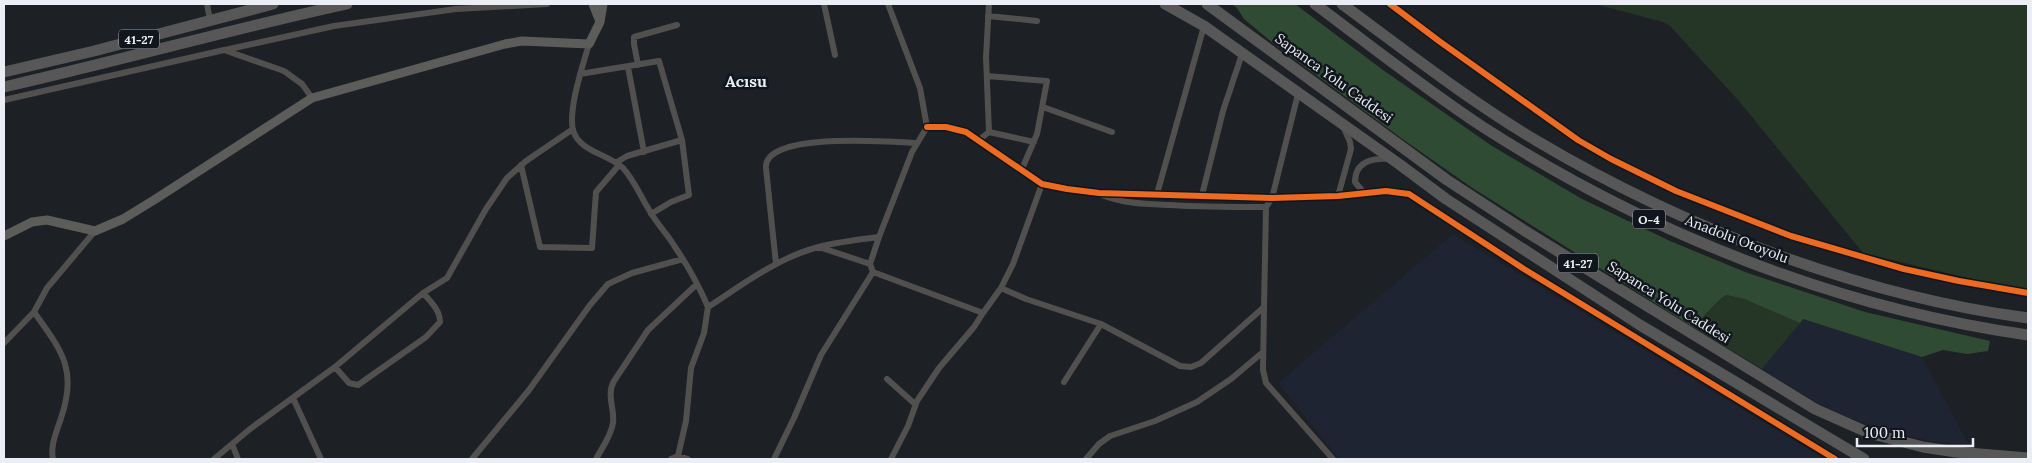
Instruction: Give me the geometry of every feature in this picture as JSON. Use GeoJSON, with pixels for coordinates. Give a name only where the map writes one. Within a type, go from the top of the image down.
{"type":"FeatureCollection","features":[{"type":"Feature","properties":{"kind":"highway","name":"41-27"},"geometry":{"type":"LineString","coordinates":[[4,72],[94,51],[273,4]]}},
{"type":"Feature","properties":{"kind":"highway"},"geometry":{"type":"LineString","coordinates":[[4,87],[109,63],[251,25],[347,4]]}},
{"type":"Feature","properties":{"kind":"highway"},"geometry":{"type":"LineString","coordinates":[[1165,4],[1204,26],[1446,199],[1640,324],[1864,459]]}},
{"type":"Feature","properties":{"kind":"highway","name":"Sapanca Yolu Caddesi"},"geometry":{"type":"LineString","coordinates":[[1207,4],[1447,180],[1533,236],[1815,409],[1869,433],[1923,447],[1968,456],[2028,458]]}},
{"type":"Feature","properties":{"kind":"highway","name":"Anadolu Otoyolu"},"geometry":{"type":"LineString","coordinates":[[1315,4],[1433,94],[1483,127],[1531,157],[1604,198],[1674,231],[1747,260],[1875,303],[1965,324],[2028,335]]}},
{"type":"Feature","properties":{"kind":"highway","name":"Anadolu Otoyolu"},"geometry":{"type":"LineString","coordinates":[[1342,4],[1443,80],[1537,141],[1624,189],[1689,219],[1751,245],[1840,275],[1926,299],[2028,318]]}},
{"type":"Feature","properties":{"kind":"street"},"geometry":{"type":"LineString","coordinates":[[207,4],[210,20]]}},
{"type":"Feature","properties":{"kind":"street"},"geometry":{"type":"LineString","coordinates":[[4,100],[334,26],[456,9],[546,4]]}},
{"type":"Feature","properties":{"kind":"street"},"geometry":{"type":"LineString","coordinates":[[593,4],[600,22]]}},
{"type":"Feature","properties":{"kind":"street"},"geometry":{"type":"LineString","coordinates":[[603,4],[600,22],[589,44],[580,74],[573,115],[573,129],[576,136],[585,146],[618,163],[634,182],[651,214],[698,284],[708,307],[704,332],[691,368],[686,421],[678,456]]}},
{"type":"Feature","properties":{"kind":"street"},"geometry":{"type":"LineString","coordinates":[[824,4],[834,55]]}},
{"type":"Feature","properties":{"kind":"street"},"geometry":{"type":"LineString","coordinates":[[888,4],[920,88],[927,127],[917,142],[870,264],[873,272],[983,313]]}},
{"type":"Feature","properties":{"kind":"street"},"geometry":{"type":"LineString","coordinates":[[989,4],[987,76],[989,132]]}},
{"type":"Feature","properties":{"kind":"street"},"geometry":{"type":"LineString","coordinates":[[1390,4],[1578,140],[1611,159],[1676,191],[1792,236],[1904,269],[2028,293]]}},
{"type":"Feature","properties":{"kind":"street"},"geometry":{"type":"LineString","coordinates":[[988,16],[1037,21]]}},
{"type":"Feature","properties":{"kind":"street"},"geometry":{"type":"LineString","coordinates":[[638,65],[634,37],[677,25]]}},
{"type":"Feature","properties":{"kind":"street"},"geometry":{"type":"LineString","coordinates":[[1158,194],[1204,26]]}},
{"type":"Feature","properties":{"kind":"street"},"geometry":{"type":"LineString","coordinates":[[4,343],[34,312],[47,288],[95,231],[123,219],[154,200],[312,98],[504,44],[529,41],[589,44]]}},
{"type":"Feature","properties":{"kind":"street"},"geometry":{"type":"LineString","coordinates":[[224,50],[284,71],[302,84],[312,98]]}},
{"type":"Feature","properties":{"kind":"street"},"geometry":{"type":"LineString","coordinates":[[1202,195],[1223,111],[1242,54]]}},
{"type":"Feature","properties":{"kind":"street"},"geometry":{"type":"LineString","coordinates":[[580,74],[659,61],[682,140],[689,195],[651,214]]}},
{"type":"Feature","properties":{"kind":"street"},"geometry":{"type":"LineString","coordinates":[[628,67],[644,152]]}},
{"type":"Feature","properties":{"kind":"street"},"geometry":{"type":"LineString","coordinates":[[987,76],[1047,81],[1043,107],[1034,142],[1022,170]]}},
{"type":"Feature","properties":{"kind":"street"},"geometry":{"type":"LineString","coordinates":[[1298,94],[1272,198],[1266,208],[1263,370],[1266,383],[1333,459]]}},
{"type":"Feature","properties":{"kind":"street"},"geometry":{"type":"LineString","coordinates":[[1043,107],[1112,132]]}},
{"type":"Feature","properties":{"kind":"street"},"geometry":{"type":"LineString","coordinates":[[1338,196],[1351,149],[1350,142],[1342,125]]}},
{"type":"Feature","properties":{"kind":"street"},"geometry":{"type":"LineString","coordinates":[[927,127],[959,129],[979,140],[1042,184],[1053,188],[1098,193],[1272,198],[1338,196],[1395,191],[1416,198],[1524,269],[1835,459]]}},
{"type":"Feature","properties":{"kind":"street"},"geometry":{"type":"LineString","coordinates":[[214,459],[335,367],[423,293],[441,283],[451,274],[486,209],[502,185],[521,165],[573,129]]}},
{"type":"Feature","properties":{"kind":"street"},"geometry":{"type":"LineString","coordinates":[[979,140],[989,132]]}},
{"type":"Feature","properties":{"kind":"street"},"geometry":{"type":"LineString","coordinates":[[989,132],[1034,142]]}},
{"type":"Feature","properties":{"kind":"street"},"geometry":{"type":"LineString","coordinates":[[521,165],[540,247],[592,248],[596,192],[618,163],[644,152],[682,140]]}},
{"type":"Feature","properties":{"kind":"street"},"geometry":{"type":"LineString","coordinates":[[776,264],[765,162],[769,157],[800,144],[819,141],[917,142]]}},
{"type":"Feature","properties":{"kind":"street"},"geometry":{"type":"LineString","coordinates":[[1364,193],[1355,182],[1360,166],[1367,161],[1375,159],[1393,160]]}},
{"type":"Feature","properties":{"kind":"street"},"geometry":{"type":"LineString","coordinates":[[891,459],[908,426],[916,404],[939,368],[974,327],[1001,288],[1013,264],[1042,184]]}},
{"type":"Feature","properties":{"kind":"street"},"geometry":{"type":"LineString","coordinates":[[1098,193],[1112,199],[1142,204],[1215,208],[1266,208]]}},
{"type":"Feature","properties":{"kind":"street"},"geometry":{"type":"LineString","coordinates":[[4,236],[32,222],[47,220],[95,231]]}},
{"type":"Feature","properties":{"kind":"street"},"geometry":{"type":"LineString","coordinates":[[708,307],[776,264],[818,247],[879,237]]}},
{"type":"Feature","properties":{"kind":"street"},"geometry":{"type":"LineString","coordinates":[[818,247],[870,264]]}},
{"type":"Feature","properties":{"kind":"street"},"geometry":{"type":"LineString","coordinates":[[472,459],[524,396],[590,305],[608,284],[632,273],[682,259]]}},
{"type":"Feature","properties":{"kind":"street"},"geometry":{"type":"LineString","coordinates":[[774,459],[821,355],[873,272]]}},
{"type":"Feature","properties":{"kind":"street"},"geometry":{"type":"LineString","coordinates":[[596,459],[612,427],[613,414],[610,390],[614,381],[648,330],[698,284]]}},
{"type":"Feature","properties":{"kind":"street"},"geometry":{"type":"LineString","coordinates":[[1001,288],[1026,300],[1101,324],[1180,366],[1190,367],[1201,363],[1264,307]]}},
{"type":"Feature","properties":{"kind":"street"},"geometry":{"type":"LineString","coordinates":[[335,367],[349,383],[358,385],[426,337],[440,322],[440,316],[439,311],[423,293]]}},
{"type":"Feature","properties":{"kind":"street"},"geometry":{"type":"LineString","coordinates":[[34,312],[54,340],[68,370],[68,390],[65,408],[54,441],[53,459]]}},
{"type":"Feature","properties":{"kind":"street"},"geometry":{"type":"LineString","coordinates":[[1064,382],[1101,324]]}},
{"type":"Feature","properties":{"kind":"street"},"geometry":{"type":"LineString","coordinates":[[1086,459],[1099,444],[1110,436],[1177,412],[1203,399],[1231,379],[1263,352]]}},
{"type":"Feature","properties":{"kind":"street"},"geometry":{"type":"LineString","coordinates":[[887,379],[916,404]]}},
{"type":"Feature","properties":{"kind":"street"},"geometry":{"type":"LineString","coordinates":[[293,398],[321,459]]}},
{"type":"Feature","properties":{"kind":"street"},"geometry":{"type":"LineString","coordinates":[[232,444],[238,459]]}},
{"type":"Feature","properties":{"kind":"street"},"geometry":{"type":"LineString","coordinates":[[671,459],[678,456],[688,459]]}},
{"type":"Feature","properties":{"kind":"shaded area"},"geometry":{"type":"Polygon","coordinates":[[[1453,234],[1824,459],[1339,459],[1278,383],[1453,234]]]}},
{"type":"Feature","properties":{"kind":"shaded area"},"geometry":{"type":"Polygon","coordinates":[[[1803,319],[1922,357],[1969,445],[1930,441],[1886,430],[1847,417],[1816,402],[1762,369],[1803,319]]]}},
{"type":"Feature","properties":{"kind":"green space"},"geometry":{"type":"Polygon","coordinates":[[[1232,4],[1295,4],[1383,70],[1492,146],[1582,199],[1670,241],[1745,272],[1865,312],[1990,341],[1988,351],[1967,354],[1943,350],[1922,357],[1803,319],[1800,323],[1744,299],[1726,295],[1693,327],[1471,187],[1401,138],[1274,44],[1244,19],[1232,4]]]}},
{"type":"Feature","properties":{"kind":"green space"},"geometry":{"type":"Polygon","coordinates":[[[1595,4],[2028,4],[2028,290],[1997,285],[1863,253],[1739,101],[1670,26],[1663,22],[1595,4]]]}},
{"type":"Feature","properties":{"kind":"green space"},"geometry":{"type":"Polygon","coordinates":[[[1726,295],[1744,299],[1800,323],[1762,369],[1693,327],[1726,295]]]}},
{"type":"Feature","properties":{"kind":"cycle path"},"geometry":{"type":"LineString","coordinates":[[1390,4],[1578,140],[1611,159],[1676,191],[1791,236],[1904,269],[2028,293]]}},
{"type":"Feature","properties":{"kind":"cycle path"},"geometry":{"type":"LineString","coordinates":[[927,127],[946,127],[966,132],[1042,184],[1067,189],[1099,193],[1272,198],[1338,196],[1386,191],[1409,194],[1524,269],[1835,459]]}},
{"type":"Feature","properties":{"kind":"district","name":"Acısu"},"geometry":{"type":"Point","coordinates":[746,81]}}]}
